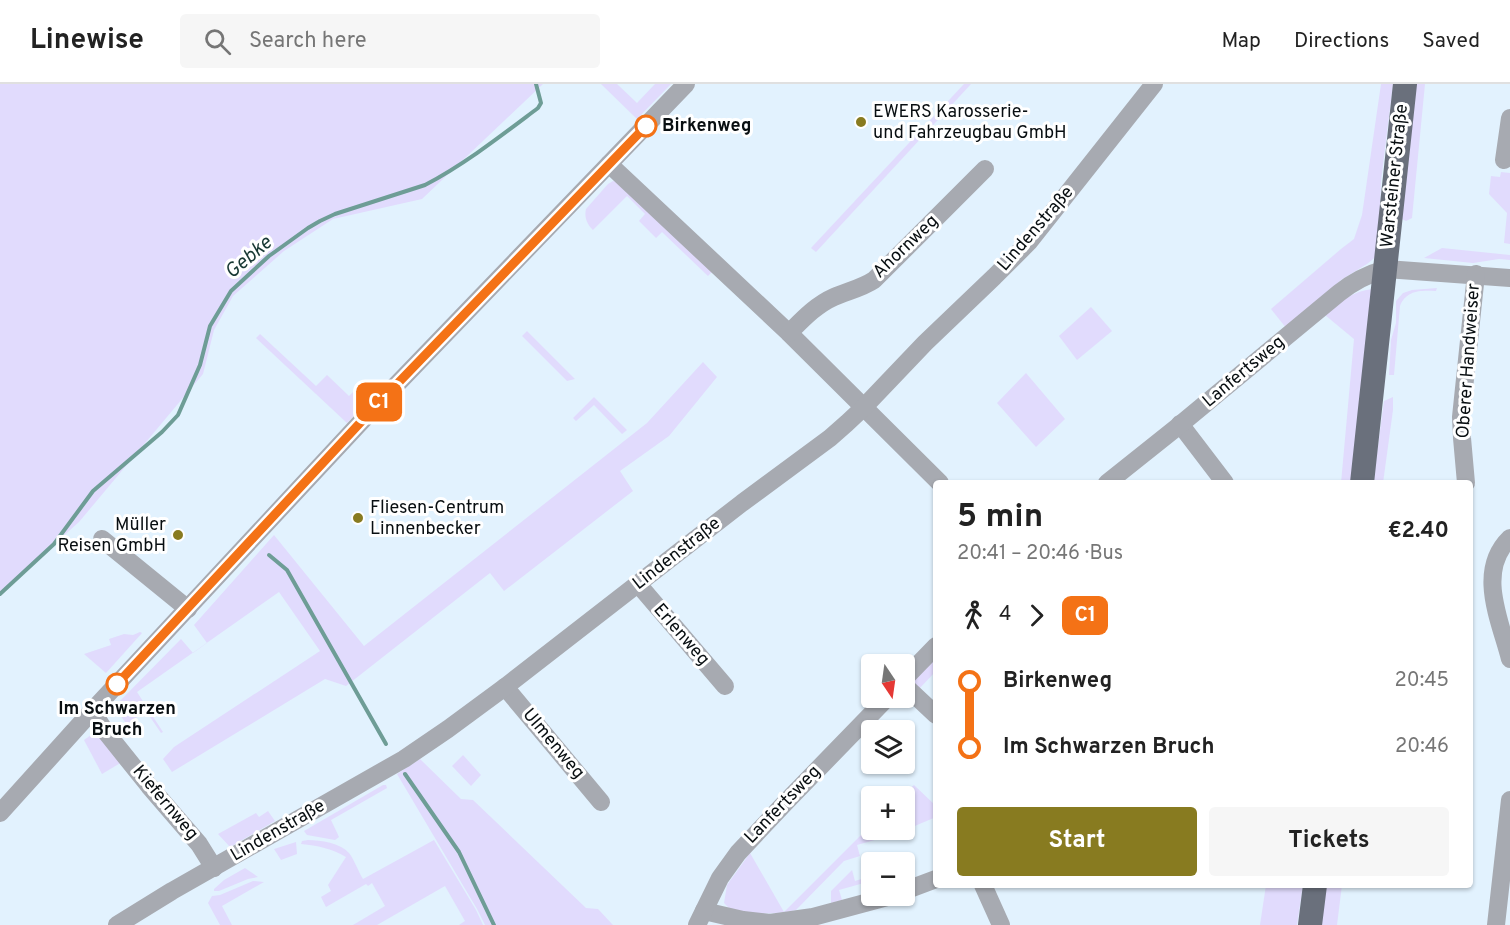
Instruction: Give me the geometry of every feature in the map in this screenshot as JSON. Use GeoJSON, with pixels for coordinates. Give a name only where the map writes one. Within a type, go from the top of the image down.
{"type":"FeatureCollection","features":[{"type":"Feature","properties":{"kind":"main road","name":"Warsteiner Straße"},"geometry":{"type":"LineString","coordinates":[[1362,480],[1405,84]]}},
{"type":"Feature","properties":{"kind":"main road"},"geometry":{"type":"LineString","coordinates":[[1310,925],[1315,888]]}},
{"type":"Feature","properties":{"kind":"street"},"geometry":{"type":"LineString","coordinates":[[0,813],[373,409],[687,84]]}},
{"type":"Feature","properties":{"kind":"street","name":"Lindenstraße"},"geometry":{"type":"LineString","coordinates":[[117,925],[172,891],[404,759],[442,734],[830,438],[864,408],[925,343],[1029,242],[1154,84]]}},
{"type":"Feature","properties":{"kind":"street"},"geometry":{"type":"LineString","coordinates":[[1504,160],[1510,118]]}},
{"type":"Feature","properties":{"kind":"street"},"geometry":{"type":"LineString","coordinates":[[609,164],[789,333],[937,480]]}},
{"type":"Feature","properties":{"kind":"street","name":"Ahornweg"},"geometry":{"type":"LineString","coordinates":[[789,333],[820,305],[874,280],[985,169]]}},
{"type":"Feature","properties":{"kind":"street"},"geometry":{"type":"LineString","coordinates":[[1386,269],[1510,278]]}},
{"type":"Feature","properties":{"kind":"street","name":"Lanfertsweg"},"geometry":{"type":"LineString","coordinates":[[1111,480],[1347,287],[1366,275],[1386,269]]}},
{"type":"Feature","properties":{"kind":"street","name":"Oberer Handweiser"},"geometry":{"type":"LineString","coordinates":[[1466,480],[1461,417],[1476,274]]}},
{"type":"Feature","properties":{"kind":"street"},"geometry":{"type":"LineString","coordinates":[[1180,424],[1223,480]]}},
{"type":"Feature","properties":{"kind":"street"},"geometry":{"type":"LineString","coordinates":[[1510,538],[1495,560],[1492,585],[1510,659]]}},
{"type":"Feature","properties":{"kind":"street"},"geometry":{"type":"LineString","coordinates":[[102,539],[188,609]]}},
{"type":"Feature","properties":{"kind":"street","name":"Erlenweg"},"geometry":{"type":"LineString","coordinates":[[638,584],[725,686]]}},
{"type":"Feature","properties":{"kind":"street"},"geometry":{"type":"LineString","coordinates":[[915,668],[933,649]]}},
{"type":"Feature","properties":{"kind":"street","name":"Ulmenweg"},"geometry":{"type":"LineString","coordinates":[[505,687],[601,802]]}},
{"type":"Feature","properties":{"kind":"street"},"geometry":{"type":"LineString","coordinates":[[915,695],[933,712]]}},
{"type":"Feature","properties":{"kind":"street","name":"Lanfertsweg"},"geometry":{"type":"LineString","coordinates":[[700,918],[720,878],[738,853],[876,708]]}},
{"type":"Feature","properties":{"kind":"street","name":"Kiefernweg"},"geometry":{"type":"LineString","coordinates":[[92,711],[149,786],[199,844],[214,868]]}},
{"type":"Feature","properties":{"kind":"street"},"geometry":{"type":"LineString","coordinates":[[1496,925],[1510,800]]}},
{"type":"Feature","properties":{"kind":"street"},"geometry":{"type":"LineString","coordinates":[[915,887],[933,880]]}},
{"type":"Feature","properties":{"kind":"street"},"geometry":{"type":"LineString","coordinates":[[984,888],[1001,925]]}},
{"type":"Feature","properties":{"kind":"street"},"geometry":{"type":"LineString","coordinates":[[700,918],[777,922],[861,904]]}},
{"type":"Feature","properties":{"kind":"shaded area"},"geometry":{"type":"Polygon","coordinates":[[[0,84],[543,84],[422,199],[333,219],[284,251],[233,296],[214,330],[203,374],[79,522],[0,593],[0,84]]]}},
{"type":"Feature","properties":{"kind":"shaded area"},"geometry":{"type":"Polygon","coordinates":[[[601,84],[617,84],[637,103],[655,84],[671,84],[637,119],[601,84]]]}},
{"type":"Feature","properties":{"kind":"shaded area"},"geometry":{"type":"Polygon","coordinates":[[[964,84],[971,84],[816,252],[811,248],[964,84]]]}},
{"type":"Feature","properties":{"kind":"shaded area"},"geometry":{"type":"Polygon","coordinates":[[[1381,84],[1393,84],[1381,181],[1378,255],[1341,280],[1287,329],[1271,309],[1354,239],[1362,215],[1381,84]]]}},
{"type":"Feature","properties":{"kind":"shaded area"},"geometry":{"type":"Polygon","coordinates":[[[1414,84],[1425,84],[1412,218],[1406,221],[1402,219],[1414,84]]]}},
{"type":"Feature","properties":{"kind":"shaded area"},"geometry":{"type":"Polygon","coordinates":[[[1501,172],[1510,173],[1510,244],[1504,243],[1507,213],[1489,194],[1491,176],[1500,177],[1501,172]]]}},
{"type":"Feature","properties":{"kind":"shaded area"},"geometry":{"type":"Polygon","coordinates":[[[613,181],[621,183],[712,272],[708,276],[662,232],[656,238],[639,221],[645,214],[627,196],[593,230],[586,220],[586,209],[613,181]]]}},
{"type":"Feature","properties":{"kind":"shaded area"},"geometry":{"type":"Polygon","coordinates":[[[1442,248],[1510,255],[1510,260],[1499,259],[1473,263],[1424,258],[1442,248]]]}},
{"type":"Feature","properties":{"kind":"shaded area"},"geometry":{"type":"Polygon","coordinates":[[[1437,288],[1436,291],[1410,294],[1400,306],[1394,375],[1389,375],[1391,340],[1396,323],[1396,301],[1403,293],[1412,290],[1437,288]]]}},
{"type":"Feature","properties":{"kind":"shaded area"},"geometry":{"type":"Polygon","coordinates":[[[1372,289],[1353,480],[1341,480],[1354,339],[1325,315],[1335,306],[1359,292],[1372,289]]]}},
{"type":"Feature","properties":{"kind":"shaded area"},"geometry":{"type":"Polygon","coordinates":[[[1091,307],[1112,331],[1077,360],[1059,336],[1091,307]]]}},
{"type":"Feature","properties":{"kind":"shaded area"},"geometry":{"type":"Polygon","coordinates":[[[527,331],[575,379],[567,381],[522,336],[527,331]]]}},
{"type":"Feature","properties":{"kind":"shaded area"},"geometry":{"type":"Polygon","coordinates":[[[260,334],[316,386],[327,375],[349,396],[364,381],[376,392],[347,423],[256,338],[260,334]]]}},
{"type":"Feature","properties":{"kind":"shaded area"},"geometry":{"type":"Polygon","coordinates":[[[703,362],[717,377],[669,436],[620,471],[633,491],[504,591],[490,573],[346,686],[325,679],[172,772],[163,759],[174,747],[320,651],[279,592],[207,643],[194,625],[274,535],[364,646],[647,423],[703,362]]]}},
{"type":"Feature","properties":{"kind":"shaded area"},"geometry":{"type":"Polygon","coordinates":[[[1026,373],[1065,419],[1036,447],[997,403],[1026,373]]]}},
{"type":"Feature","properties":{"kind":"shaded area"},"geometry":{"type":"Polygon","coordinates":[[[594,397],[627,430],[622,434],[594,405],[576,421],[573,418],[594,397]]]}},
{"type":"Feature","properties":{"kind":"shaded area"},"geometry":{"type":"Polygon","coordinates":[[[1393,397],[1393,410],[1383,480],[1373,480],[1384,401],[1393,397]]]}},
{"type":"Feature","properties":{"kind":"shaded area"},"geometry":{"type":"Polygon","coordinates":[[[142,633],[106,673],[84,654],[111,645],[109,639],[142,633]]]}},
{"type":"Feature","properties":{"kind":"shaded area"},"geometry":{"type":"Polygon","coordinates":[[[181,639],[193,653],[137,692],[163,732],[161,733],[146,711],[130,722],[134,728],[131,730],[114,707],[181,639]]]}},
{"type":"Feature","properties":{"kind":"shaded area"},"geometry":{"type":"Polygon","coordinates":[[[933,654],[933,674],[917,691],[915,673],[933,654]]]}},
{"type":"Feature","properties":{"kind":"shaded area"},"geometry":{"type":"Polygon","coordinates":[[[91,735],[104,739],[122,762],[102,774],[84,740],[91,735]]]}},
{"type":"Feature","properties":{"kind":"shaded area"},"geometry":{"type":"Polygon","coordinates":[[[463,755],[481,775],[471,786],[452,766],[463,755]]]}},
{"type":"Feature","properties":{"kind":"shaded area"},"geometry":{"type":"Polygon","coordinates":[[[420,759],[461,799],[473,800],[586,908],[598,909],[613,925],[485,925],[397,774],[420,759]]]}},
{"type":"Feature","properties":{"kind":"shaded area"},"geometry":{"type":"Polygon","coordinates":[[[383,785],[387,788],[331,820],[339,837],[335,840],[307,835],[304,831],[383,785]]]}},
{"type":"Feature","properties":{"kind":"shaded area"},"geometry":{"type":"Polygon","coordinates":[[[914,785],[933,803],[933,818],[915,826],[914,785]]]}},
{"type":"Feature","properties":{"kind":"shaded area"},"geometry":{"type":"Polygon","coordinates":[[[268,811],[275,821],[230,847],[218,834],[256,813],[259,817],[268,811]]]}},
{"type":"Feature","properties":{"kind":"shaded area"},"geometry":{"type":"Polygon","coordinates":[[[861,835],[861,840],[875,840],[857,845],[860,856],[844,861],[796,910],[780,913],[734,913],[724,903],[727,885],[750,853],[784,912],[861,835]]]}},
{"type":"Feature","properties":{"kind":"shaded area"},"geometry":{"type":"Polygon","coordinates":[[[308,840],[341,847],[349,853],[363,879],[434,840],[483,925],[459,925],[465,921],[445,886],[377,925],[353,925],[385,906],[372,883],[368,886],[366,884],[326,907],[321,897],[331,891],[328,885],[346,857],[335,851],[301,844],[302,841],[308,840]]]}},
{"type":"Feature","properties":{"kind":"shaded area"},"geometry":{"type":"Polygon","coordinates":[[[296,842],[297,854],[281,860],[274,849],[296,842]]]}},
{"type":"Feature","properties":{"kind":"shaded area"},"geometry":{"type":"Polygon","coordinates":[[[245,868],[258,877],[214,891],[224,880],[245,868]]]}},
{"type":"Feature","properties":{"kind":"shaded area"},"geometry":{"type":"Polygon","coordinates":[[[852,870],[855,881],[861,879],[861,884],[839,890],[842,900],[831,903],[831,891],[852,870]]]}},
{"type":"Feature","properties":{"kind":"shaded area"},"geometry":{"type":"Polygon","coordinates":[[[253,881],[264,882],[222,906],[232,925],[220,925],[208,903],[212,896],[220,895],[253,881]]]}},
{"type":"Feature","properties":{"kind":"shaded area"},"geometry":{"type":"Polygon","coordinates":[[[1266,888],[1303,888],[1297,925],[1260,925],[1266,888]]]}},
{"type":"Feature","properties":{"kind":"shaded area"},"geometry":{"type":"Polygon","coordinates":[[[1326,888],[1342,888],[1337,925],[1321,925],[1326,888]]]}},
{"type":"Feature","properties":{"kind":"waterway","name":"Gebke"},"geometry":{"type":"LineString","coordinates":[[0,594],[54,544],[93,491],[162,432],[178,415],[200,365],[210,326],[231,291],[269,256],[320,221],[425,185],[469,159],[538,108],[541,103],[536,84]]}},
{"type":"Feature","properties":{"kind":"waterway"},"geometry":{"type":"LineString","coordinates":[[269,555],[287,570],[386,744]]}},
{"type":"Feature","properties":{"kind":"waterway"},"geometry":{"type":"LineString","coordinates":[[405,774],[459,852],[494,925]]}},
{"type":"Feature","properties":{"kind":"bus line","name":"C1"},"geometry":{"type":"LineString","coordinates":[[117,684],[373,409],[646,126]]}},
{"type":"Feature","properties":{"kind":"place","name":"EWERS Karosserie- und Fahrzeugbau GmbH"},"geometry":{"type":"Point","coordinates":[861,122]}},
{"type":"Feature","properties":{"kind":"place","name":"Birkenweg"},"geometry":{"type":"Point","coordinates":[646,126]}},
{"type":"Feature","properties":{"kind":"place","name":"Fliesen-Centrum Linnenbecker"},"geometry":{"type":"Point","coordinates":[358,518]}},
{"type":"Feature","properties":{"kind":"place","name":"Müller Reisen GmbH"},"geometry":{"type":"Point","coordinates":[178,535]}},
{"type":"Feature","properties":{"kind":"place","name":"Im Schwarzen Bruch"},"geometry":{"type":"Point","coordinates":[117,684]}}]}
